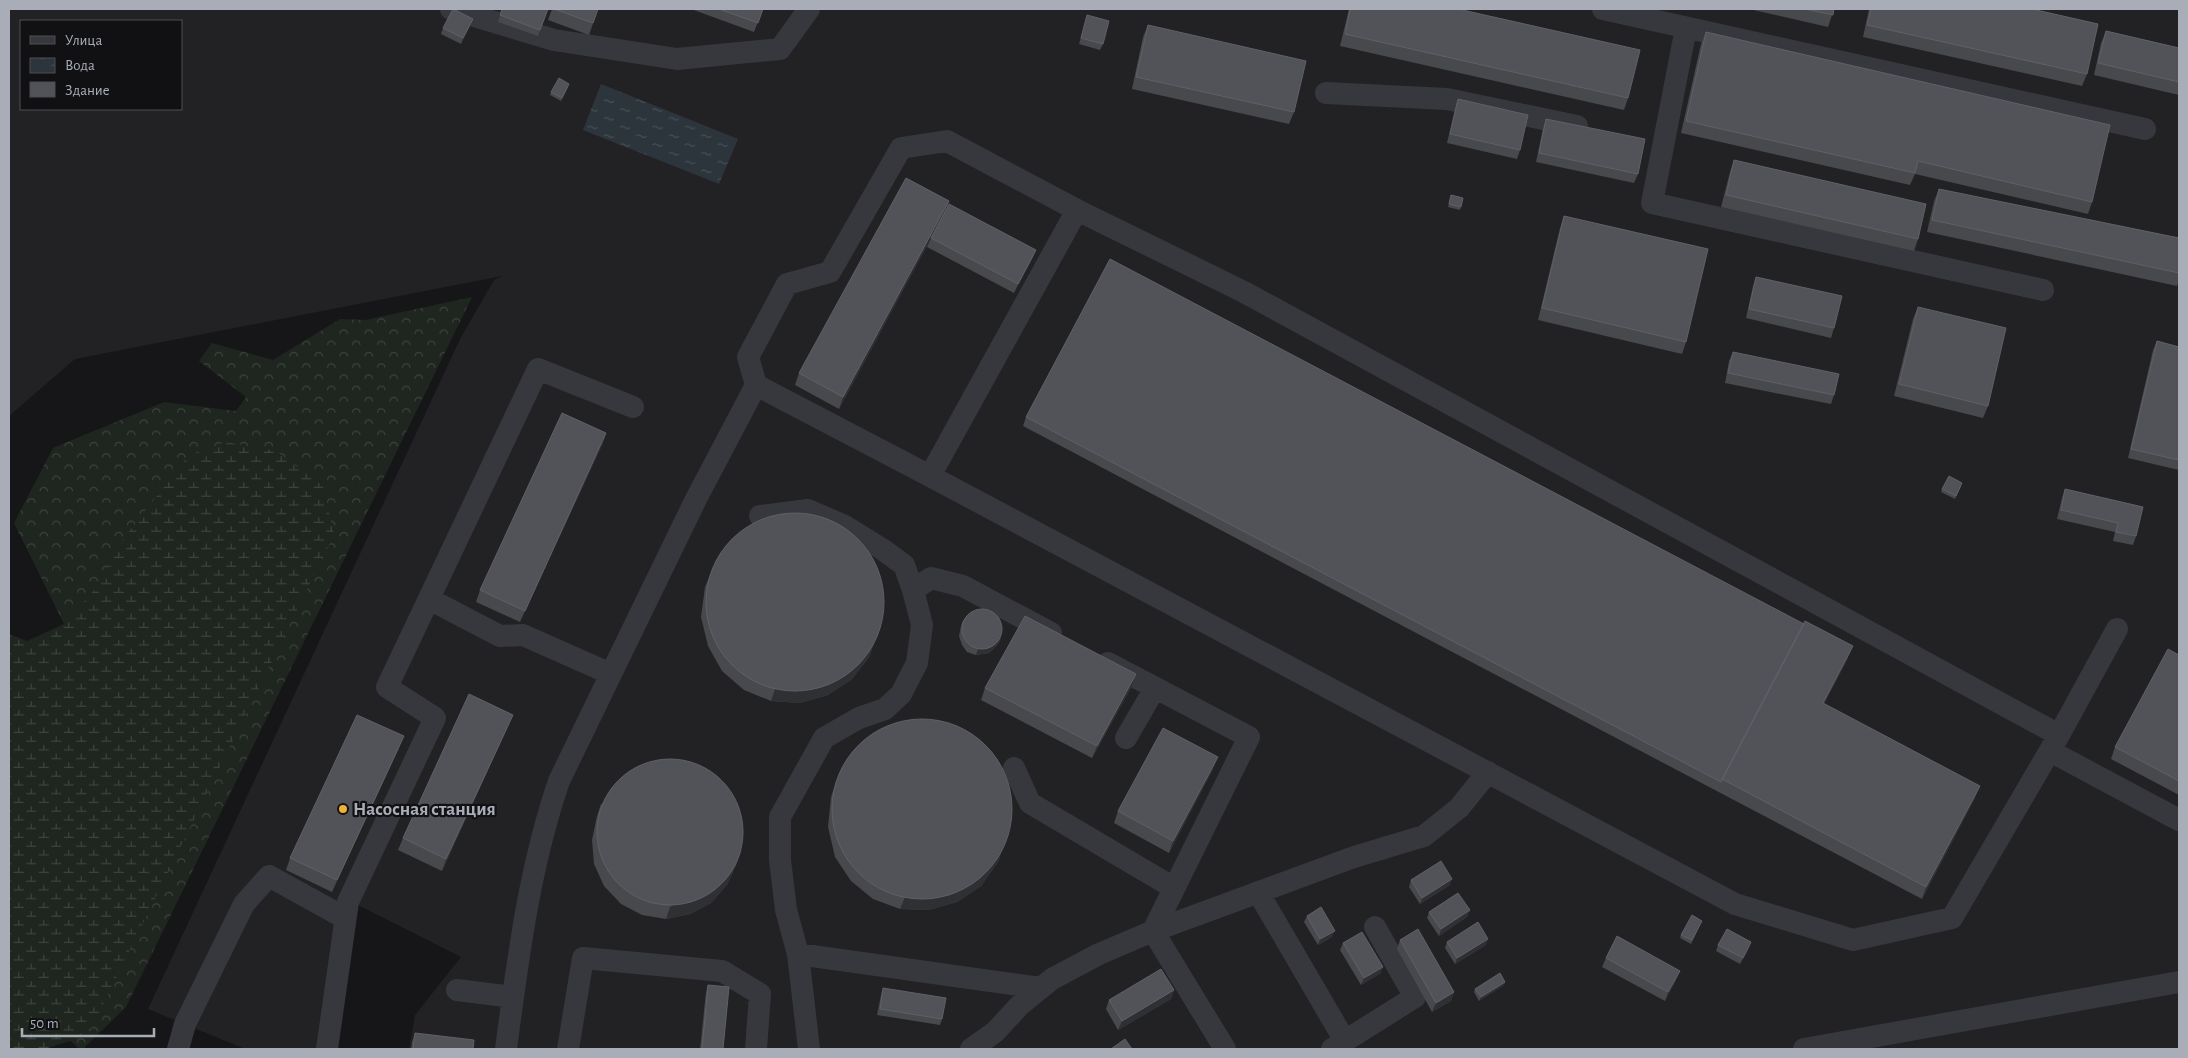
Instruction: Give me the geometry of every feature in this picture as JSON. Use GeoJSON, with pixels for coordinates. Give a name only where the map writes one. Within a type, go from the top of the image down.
{"type":"FeatureCollection","features":[{"type":"Feature","properties":{"kind":"lane"},"geometry":{"type":"LineString","coordinates":[[451,9],[554,40],[677,59],[780,49],[809,9]]}},
{"type":"Feature","properties":{"kind":"lane"},"geometry":{"type":"LineString","coordinates":[[1603,9],[2145,129]]}},
{"type":"Feature","properties":{"kind":"lane"},"geometry":{"type":"LineString","coordinates":[[1686,28],[1652,141],[1652,203],[2043,290]]}},
{"type":"Feature","properties":{"kind":"lane"},"geometry":{"type":"LineString","coordinates":[[1326,94],[1447,99],[1594,129]]}},
{"type":"Feature","properties":{"kind":"lane"},"geometry":{"type":"LineString","coordinates":[[506,1049],[524,913],[546,818],[559,781],[696,499],[756,385],[748,357],[787,284],[830,272],[901,148],[946,141],[1077,210],[1244,292],[2054,743],[2179,820]]}},
{"type":"Feature","properties":{"kind":"lane"},"geometry":{"type":"LineString","coordinates":[[930,476],[1077,210]]}},
{"type":"Feature","properties":{"kind":"lane"},"geometry":{"type":"LineString","coordinates":[[327,1049],[348,902],[435,718],[387,687],[428,599],[538,369],[633,407]]}},
{"type":"Feature","properties":{"kind":"lane"},"geometry":{"type":"LineString","coordinates":[[756,385],[1735,904],[1853,940],[1952,918],[2054,743],[2117,629]]}},
{"type":"Feature","properties":{"kind":"lane"},"geometry":{"type":"LineString","coordinates":[[760,516],[808,510],[845,526],[882,549],[904,565],[922,625],[917,663],[901,694],[885,709],[859,718],[824,738],[780,817],[781,869],[786,910],[798,954],[809,1049]]}},
{"type":"Feature","properties":{"kind":"lane"},"geometry":{"type":"LineString","coordinates":[[913,590],[931,578],[963,586],[1249,737],[1153,931]]}},
{"type":"Feature","properties":{"kind":"lane"},"geometry":{"type":"LineString","coordinates":[[428,599],[500,636],[522,636],[611,674]]}},
{"type":"Feature","properties":{"kind":"lane"},"geometry":{"type":"LineString","coordinates":[[1126,738],[1155,688]]}},
{"type":"Feature","properties":{"kind":"lane"},"geometry":{"type":"LineString","coordinates":[[1014,768],[1030,803],[1174,888]]}},
{"type":"Feature","properties":{"kind":"lane"},"geometry":{"type":"LineString","coordinates":[[971,1049],[995,1032],[1020,1006],[1052,979],[1091,958],[1153,931],[1258,892],[1354,857],[1424,836],[1459,808],[1488,772]]}},
{"type":"Feature","properties":{"kind":"lane"},"geometry":{"type":"LineString","coordinates":[[178,1049],[185,1024],[244,904],[269,876],[346,918]]}},
{"type":"Feature","properties":{"kind":"lane"},"geometry":{"type":"LineString","coordinates":[[1258,892],[1339,1045],[1415,997],[1375,927]]}},
{"type":"Feature","properties":{"kind":"lane"},"geometry":{"type":"LineString","coordinates":[[1153,931],[1224,1049]]}},
{"type":"Feature","properties":{"kind":"lane"},"geometry":{"type":"LineString","coordinates":[[798,954],[1041,988]]}},
{"type":"Feature","properties":{"kind":"lane"},"geometry":{"type":"LineString","coordinates":[[568,1049],[583,958],[722,971],[760,994],[756,1049]]}},
{"type":"Feature","properties":{"kind":"lane"},"geometry":{"type":"LineString","coordinates":[[1804,1049],[2179,982]]}},
{"type":"Feature","properties":{"kind":"lane"},"geometry":{"type":"LineString","coordinates":[[457,990],[513,997]]}},
{"type":"Feature","properties":{"kind":"shaded area"},"geometry":{"type":"Polygon","coordinates":[[[9,9],[2179,9],[2179,1049],[409,1049],[415,1015],[461,957],[358,905],[336,1049],[245,1049],[148,1009],[460,339],[494,280],[502,276],[75,359],[9,416],[9,9]]]}},
{"type":"Feature","properties":{"kind":"green space"},"geometry":{"type":"Polygon","coordinates":[[[472,297],[126,1007],[83,1049],[80,1049],[54,1027],[9,760],[74,644],[14,523],[53,448],[164,402],[236,411],[246,397],[199,361],[212,343],[273,360],[340,319],[365,320],[472,297]]]}},
{"type":"Feature","properties":{"kind":"green space"},"geometry":{"type":"Polygon","coordinates":[[[226,442],[276,451],[323,486],[334,535],[88,1035],[45,1049],[9,1049],[9,634],[27,641],[64,624],[100,584],[124,538],[189,455],[226,442]]]}},
{"type":"Feature","properties":{"kind":"water"},"geometry":{"type":"Polygon","coordinates":[[[601,84],[738,139],[719,184],[583,130],[601,84]]]}},
{"type":"Feature","properties":{"kind":"building"},"geometry":{"type":"Polygon","coordinates":[[[453,9],[473,19],[463,38],[443,28],[453,9]]]}},
{"type":"Feature","properties":{"kind":"building"},"geometry":{"type":"Polygon","coordinates":[[[502,9],[548,9],[540,30],[500,15],[502,9]]]}},
{"type":"Feature","properties":{"kind":"building"},"geometry":{"type":"Polygon","coordinates":[[[554,9],[598,9],[593,23],[554,9]]]}},
{"type":"Feature","properties":{"kind":"building"},"geometry":{"type":"Polygon","coordinates":[[[719,9],[763,9],[758,23],[719,9]]]}},
{"type":"Feature","properties":{"kind":"building"},"geometry":{"type":"Polygon","coordinates":[[[1350,9],[1458,9],[1640,50],[1628,98],[1345,34],[1350,9]]]}},
{"type":"Feature","properties":{"kind":"building"},"geometry":{"type":"Polygon","coordinates":[[[1805,9],[1834,9],[1833,15],[1805,9]]]}},
{"type":"Feature","properties":{"kind":"building"},"geometry":{"type":"Polygon","coordinates":[[[1871,9],[2032,9],[2098,24],[2087,74],[1867,25],[1871,9]]]}},
{"type":"Feature","properties":{"kind":"building"},"geometry":{"type":"Polygon","coordinates":[[[1087,15],[1109,21],[1103,44],[1081,38],[1087,15]]]}},
{"type":"Feature","properties":{"kind":"building"},"geometry":{"type":"Polygon","coordinates":[[[1148,25],[1306,61],[1294,112],[1136,77],[1148,25]]]}},
{"type":"Feature","properties":{"kind":"building"},"geometry":{"type":"Polygon","coordinates":[[[2106,31],[2179,48],[2179,82],[2098,63],[2106,31]]]}},
{"type":"Feature","properties":{"kind":"building"},"geometry":{"type":"Polygon","coordinates":[[[1706,32],[2110,125],[2092,202],[1918,161],[1915,173],[1686,121],[1706,32]]]}},
{"type":"Feature","properties":{"kind":"building"},"geometry":{"type":"Polygon","coordinates":[[[559,78],[569,84],[562,98],[551,92],[559,78]]]}},
{"type":"Feature","properties":{"kind":"building"},"geometry":{"type":"Polygon","coordinates":[[[1458,99],[1528,115],[1520,150],[1450,134],[1458,99]]]}},
{"type":"Feature","properties":{"kind":"building"},"geometry":{"type":"Polygon","coordinates":[[[1546,119],[1645,139],[1638,174],[1539,153],[1546,119]]]}},
{"type":"Feature","properties":{"kind":"building"},"geometry":{"type":"Polygon","coordinates":[[[1734,160],[1926,204],[1918,239],[1726,195],[1734,160]]]}},
{"type":"Feature","properties":{"kind":"building"},"geometry":{"type":"Polygon","coordinates":[[[906,178],[949,201],[843,397],[799,373],[906,178]]]}},
{"type":"Feature","properties":{"kind":"building"},"geometry":{"type":"Polygon","coordinates":[[[1939,189],[2179,238],[2179,273],[1932,220],[1939,189]]]}},
{"type":"Feature","properties":{"kind":"building"},"geometry":{"type":"Polygon","coordinates":[[[1451,195],[1463,198],[1461,207],[1449,204],[1451,195]]]}},
{"type":"Feature","properties":{"kind":"building"},"geometry":{"type":"Polygon","coordinates":[[[949,204],[1036,250],[1018,284],[931,238],[949,204]]]}},
{"type":"Feature","properties":{"kind":"building"},"geometry":{"type":"Polygon","coordinates":[[[1564,216],[1708,249],[1686,342],[1542,308],[1564,216]]]}},
{"type":"Feature","properties":{"kind":"building"},"geometry":{"type":"Polygon","coordinates":[[[1110,259],[1804,624],[1721,782],[1026,417],[1110,259]]]}},
{"type":"Feature","properties":{"kind":"building"},"geometry":{"type":"Polygon","coordinates":[[[1756,277],[1842,296],[1834,328],[1749,309],[1756,277]]]}},
{"type":"Feature","properties":{"kind":"building"},"geometry":{"type":"Polygon","coordinates":[[[1918,307],[2006,328],[1988,406],[1899,384],[1918,307]]]}},
{"type":"Feature","properties":{"kind":"building"},"geometry":{"type":"Polygon","coordinates":[[[2157,341],[2179,347],[2179,460],[2131,449],[2157,341]]]}},
{"type":"Feature","properties":{"kind":"building"},"geometry":{"type":"Polygon","coordinates":[[[1733,352],[1839,374],[1834,395],[1728,373],[1733,352]]]}},
{"type":"Feature","properties":{"kind":"building"},"geometry":{"type":"Polygon","coordinates":[[[562,413],[606,433],[525,611],[480,590],[562,413]]]}},
{"type":"Feature","properties":{"kind":"building"},"geometry":{"type":"Polygon","coordinates":[[[1949,476],[1962,483],[1956,496],[1942,489],[1949,476]]]}},
{"type":"Feature","properties":{"kind":"building"},"geometry":{"type":"Polygon","coordinates":[[[2065,489],[2143,507],[2136,536],[2116,532],[2118,523],[2061,510],[2065,489]]]}},
{"type":"Feature","properties":{"kind":"building"},"geometry":{"type":"Polygon","coordinates":[[[795,513],[829,520],[844,528],[858,539],[869,553],[877,568],[884,602],[877,636],[869,651],[858,665],[844,676],[829,684],[795,691],[761,684],[746,676],[732,665],[721,651],[713,636],[706,602],[713,568],[721,553],[732,539],[746,528],[761,520],[795,513]]]}},
{"type":"Feature","properties":{"kind":"building"},"geometry":{"type":"Polygon","coordinates":[[[986,609],[993,612],[999,618],[1002,629],[1001,637],[993,646],[986,649],[978,649],[971,646],[963,637],[962,625],[965,618],[974,610],[986,609]]]}},
{"type":"Feature","properties":{"kind":"building"},"geometry":{"type":"Polygon","coordinates":[[[1025,616],[1136,674],[1097,746],[985,688],[1025,616]]]}},
{"type":"Feature","properties":{"kind":"building"},"geometry":{"type":"Polygon","coordinates":[[[1805,621],[1853,646],[1823,703],[1980,786],[1926,887],[1722,779],[1805,621]]]}},
{"type":"Feature","properties":{"kind":"building"},"geometry":{"type":"Polygon","coordinates":[[[2168,649],[2179,655],[2179,781],[2115,747],[2168,649]]]}},
{"type":"Feature","properties":{"kind":"building"},"geometry":{"type":"Polygon","coordinates":[[[469,694],[513,715],[446,859],[403,838],[469,694]]]}},
{"type":"Feature","properties":{"kind":"building","name":"Насосная станция"},"geometry":{"type":"Polygon","coordinates":[[[357,715],[404,736],[337,880],[290,858],[357,715]]]}},
{"type":"Feature","properties":{"kind":"building"},"geometry":{"type":"Polygon","coordinates":[[[922,719],[956,726],[979,740],[991,752],[1001,767],[1008,783],[1012,809],[1005,843],[991,866],[979,878],[964,888],[948,895],[922,899],[888,892],[865,878],[853,866],[843,851],[836,835],[832,809],[839,775],[853,752],[865,740],[880,730],[896,723],[922,719]]]}},
{"type":"Feature","properties":{"kind":"building"},"geometry":{"type":"Polygon","coordinates":[[[1163,728],[1218,757],[1173,841],[1118,811],[1163,728]]]}},
{"type":"Feature","properties":{"kind":"building"},"geometry":{"type":"Polygon","coordinates":[[[670,759],[698,764],[722,780],[738,804],[743,832],[738,860],[722,884],[698,900],[670,905],[642,900],[618,884],[602,860],[597,832],[602,804],[618,780],[642,764],[670,759]]]}},
{"type":"Feature","properties":{"kind":"building"},"geometry":{"type":"Polygon","coordinates":[[[1441,861],[1452,879],[1422,898],[1411,880],[1441,861]]]}},
{"type":"Feature","properties":{"kind":"building"},"geometry":{"type":"Polygon","coordinates":[[[1458,893],[1470,910],[1441,929],[1429,912],[1458,893]]]}},
{"type":"Feature","properties":{"kind":"building"},"geometry":{"type":"Polygon","coordinates":[[[1321,907],[1335,931],[1320,939],[1307,916],[1321,907]]]}},
{"type":"Feature","properties":{"kind":"building"},"geometry":{"type":"Polygon","coordinates":[[[1692,915],[1702,921],[1692,940],[1681,935],[1692,915]]]}},
{"type":"Feature","properties":{"kind":"building"},"geometry":{"type":"Polygon","coordinates":[[[1478,922],[1488,939],[1457,958],[1447,942],[1478,922]]]}},
{"type":"Feature","properties":{"kind":"building"},"geometry":{"type":"Polygon","coordinates":[[[1418,929],[1454,992],[1436,1003],[1400,940],[1418,929]]]}},
{"type":"Feature","properties":{"kind":"building"},"geometry":{"type":"Polygon","coordinates":[[[1727,929],[1751,942],[1743,958],[1718,945],[1727,929]]]}},
{"type":"Feature","properties":{"kind":"building"},"geometry":{"type":"Polygon","coordinates":[[[1362,932],[1383,967],[1364,978],[1343,943],[1362,932]]]}},
{"type":"Feature","properties":{"kind":"building"},"geometry":{"type":"Polygon","coordinates":[[[1617,936],[1680,971],[1668,992],[1606,958],[1617,936]]]}},
{"type":"Feature","properties":{"kind":"building"},"geometry":{"type":"Polygon","coordinates":[[[1161,969],[1174,990],[1122,1021],[1109,1000],[1161,969]]]}},
{"type":"Feature","properties":{"kind":"building"},"geometry":{"type":"Polygon","coordinates":[[[1500,973],[1505,982],[1481,997],[1475,989],[1500,973]]]}},
{"type":"Feature","properties":{"kind":"building"},"geometry":{"type":"Polygon","coordinates":[[[708,985],[729,987],[723,1049],[702,1049],[708,985]]]}},
{"type":"Feature","properties":{"kind":"building"},"geometry":{"type":"Polygon","coordinates":[[[883,988],[946,998],[942,1019],[880,1009],[883,988]]]}},
{"type":"Feature","properties":{"kind":"building"},"geometry":{"type":"Polygon","coordinates":[[[415,1033],[474,1040],[473,1049],[413,1049],[415,1033]]]}},
{"type":"Feature","properties":{"kind":"building"},"geometry":{"type":"Polygon","coordinates":[[[1125,1039],[1132,1049],[1111,1049],[1125,1039]]]}},
{"type":"Feature","properties":{"kind":"place","name":"Насосная станция"},"geometry":{"type":"Point","coordinates":[343,809]}}]}
